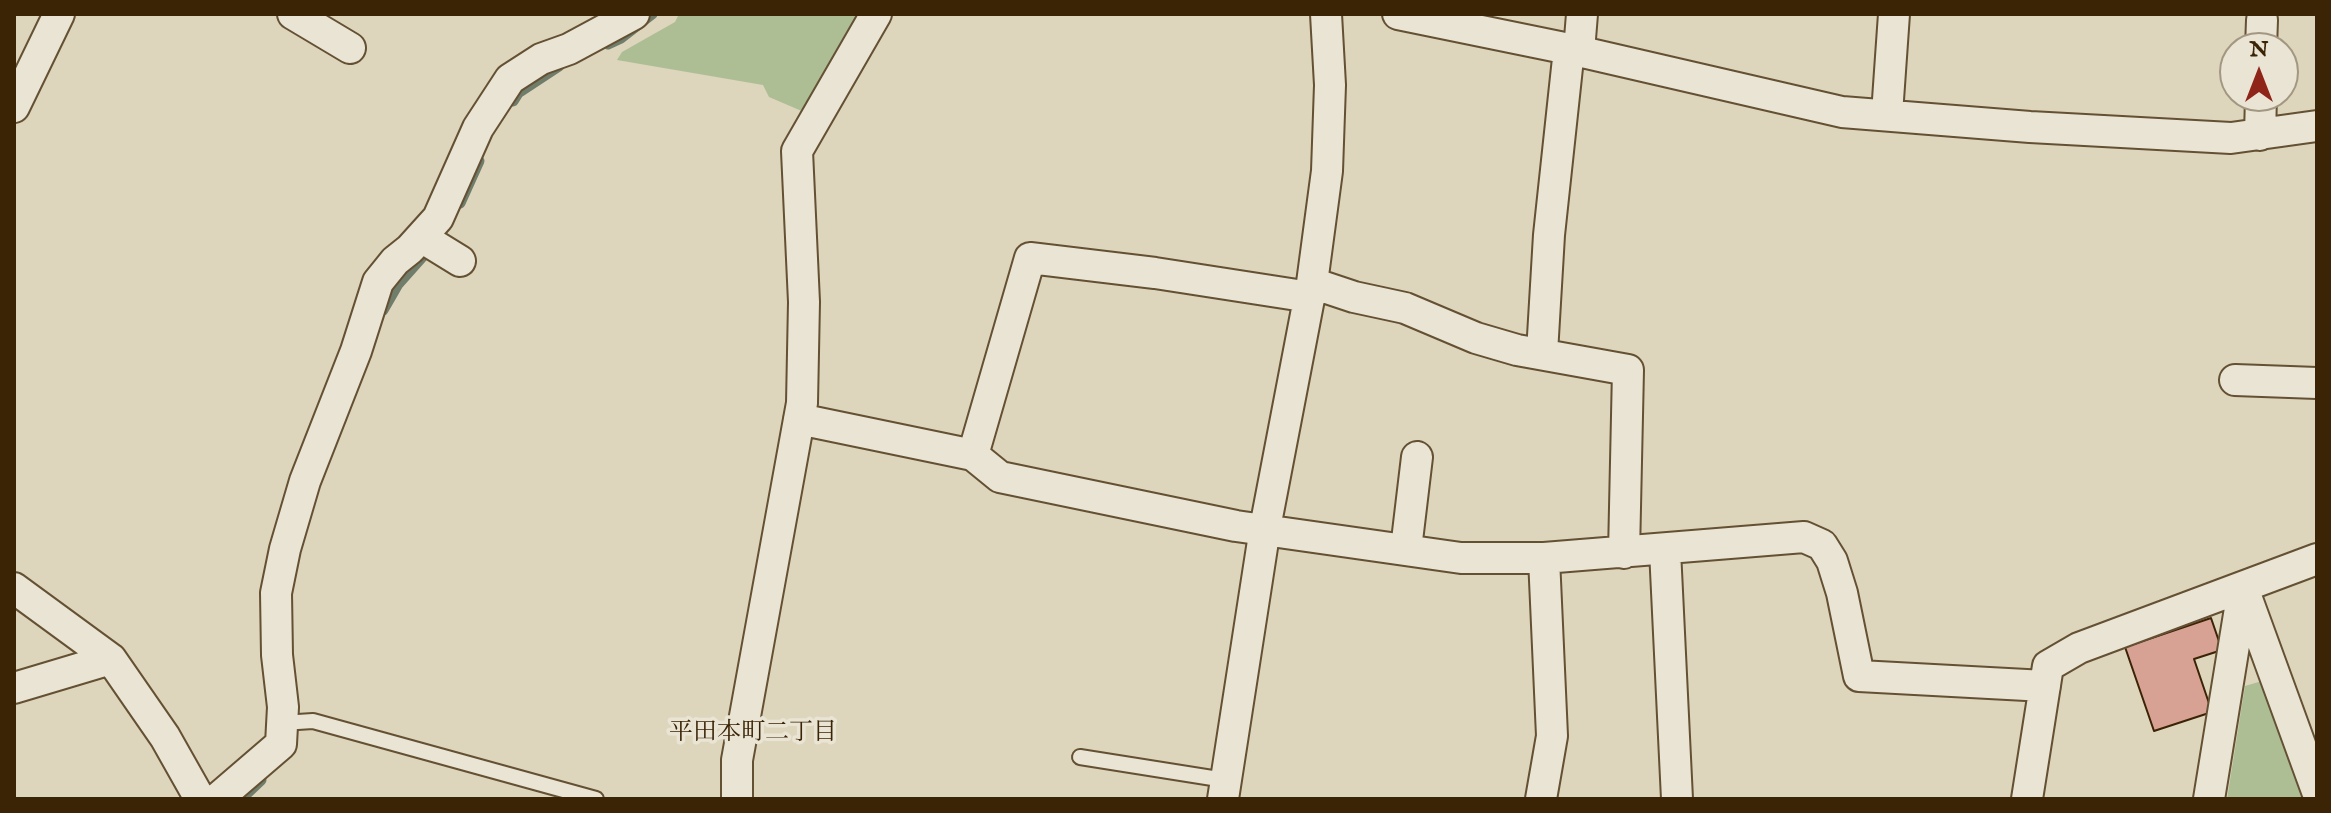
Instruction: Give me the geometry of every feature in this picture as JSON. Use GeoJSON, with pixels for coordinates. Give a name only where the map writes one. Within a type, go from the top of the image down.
{"type":"FeatureCollection","features":[{"type":"Feature","properties":{"kind":"street"},"geometry":{"type":"LineString","coordinates":[[293,14],[350,48]]}},
{"type":"Feature","properties":{"kind":"street"},"geometry":{"type":"LineString","coordinates":[[217,799],[281,744],[283,723],[276,593],[285,549],[305,481],[356,351],[378,282],[438,218],[478,128],[510,79],[541,59],[569,49],[634,14]]}},
{"type":"Feature","properties":{"kind":"street"},"geometry":{"type":"LineString","coordinates":[[737,799],[737,760],[802,403],[804,302],[797,151],[876,14]]}},
{"type":"Feature","properties":{"kind":"street"},"geometry":{"type":"LineString","coordinates":[[1224,790],[1265,528],[1311,290],[1327,171],[1330,85],[1326,14]]}},
{"type":"Feature","properties":{"kind":"street"},"geometry":{"type":"LineString","coordinates":[[1398,14],[1574,50],[1842,112],[2231,138],[2317,126]]}},
{"type":"Feature","properties":{"kind":"street"},"geometry":{"type":"LineString","coordinates":[[1542,353],[1549,235],[1574,50],[1582,14]]}},
{"type":"Feature","properties":{"kind":"street"},"geometry":{"type":"LineString","coordinates":[[1887,114],[1894,14]]}},
{"type":"Feature","properties":{"kind":"street"},"geometry":{"type":"LineString","coordinates":[[14,107],[57,15]]}},
{"type":"Feature","properties":{"kind":"street"},"geometry":{"type":"LineString","coordinates":[[2260,135],[2261,112]]}},
{"type":"Feature","properties":{"kind":"street"},"geometry":{"type":"LineString","coordinates":[[421,237],[460,261]]}},
{"type":"Feature","properties":{"kind":"street"},"geometry":{"type":"LineString","coordinates":[[973,455],[1030,258],[1311,290],[1405,308],[1476,338],[1517,350],[1628,370],[1624,553]]}},
{"type":"Feature","properties":{"kind":"street"},"geometry":{"type":"LineString","coordinates":[[2235,380],[2317,383]]}},
{"type":"Feature","properties":{"kind":"street"},"geometry":{"type":"LineString","coordinates":[[799,419],[973,455],[1000,477],[1236,526],[1461,558],[1544,558],[1804,537],[1822,545],[1832,561],[1842,593],[1859,676],[2045,686]]}},
{"type":"Feature","properties":{"kind":"street"},"geometry":{"type":"LineString","coordinates":[[1406,549],[1417,457]]}},
{"type":"Feature","properties":{"kind":"street"},"geometry":{"type":"LineString","coordinates":[[1665,550],[1677,799]]}},
{"type":"Feature","properties":{"kind":"street"},"geometry":{"type":"LineString","coordinates":[[1541,799],[1552,736],[1544,558]]}},
{"type":"Feature","properties":{"kind":"street"},"geometry":{"type":"LineString","coordinates":[[2027,799],[2048,666],[2062,656],[2317,559]]}},
{"type":"Feature","properties":{"kind":"street"},"geometry":{"type":"LineString","coordinates":[[14,588],[111,659],[165,737],[200,799]]}},
{"type":"Feature","properties":{"kind":"street"},"geometry":{"type":"LineString","coordinates":[[2243,588],[2317,791]]}},
{"type":"Feature","properties":{"kind":"street"},"geometry":{"type":"LineString","coordinates":[[2209,799],[2243,588]]}},
{"type":"Feature","properties":{"kind":"street"},"geometry":{"type":"LineString","coordinates":[[14,688],[111,659]]}},
{"type":"Feature","properties":{"kind":"lane"},"geometry":{"type":"LineString","coordinates":[[283,723],[313,721],[596,799]]}},
{"type":"Feature","properties":{"kind":"lane"},"geometry":{"type":"LineString","coordinates":[[1080,757],[1224,790]]}},
{"type":"Feature","properties":{"kind":"green space"},"geometry":{"type":"Polygon","coordinates":[[[679,14],[863,14],[804,112],[769,97],[763,85],[617,60],[622,52],[675,22],[679,14]]]}},
{"type":"Feature","properties":{"kind":"green space"},"geometry":{"type":"Polygon","coordinates":[[[2262,681],[2303,799],[2227,799],[2245,686],[2262,681]]]}},
{"type":"Feature","properties":{"kind":"building"},"geometry":{"type":"Polygon","coordinates":[[[2211,618],[2222,650],[2194,659],[2212,712],[2154,731],[2125,647],[2211,618]]]}},
{"type":"Feature","properties":{"kind":"waterway"},"geometry":{"type":"LineString","coordinates":[[608,44],[652,14]]}},
{"type":"Feature","properties":{"kind":"waterway"},"geometry":{"type":"LineString","coordinates":[[513,101],[518,93],[559,66]]}},
{"type":"Feature","properties":{"kind":"waterway"},"geometry":{"type":"LineString","coordinates":[[460,203],[479,161]]}},
{"type":"Feature","properties":{"kind":"waterway"},"geometry":{"type":"LineString","coordinates":[[383,310],[398,284],[430,248]]}},
{"type":"Feature","properties":{"kind":"waterway"},"geometry":{"type":"LineString","coordinates":[[241,799],[261,780]]}},
{"type":"Feature","properties":{"kind":"district","name":"平田本町二丁目"},"geometry":{"type":"Point","coordinates":[753,734]}}]}
